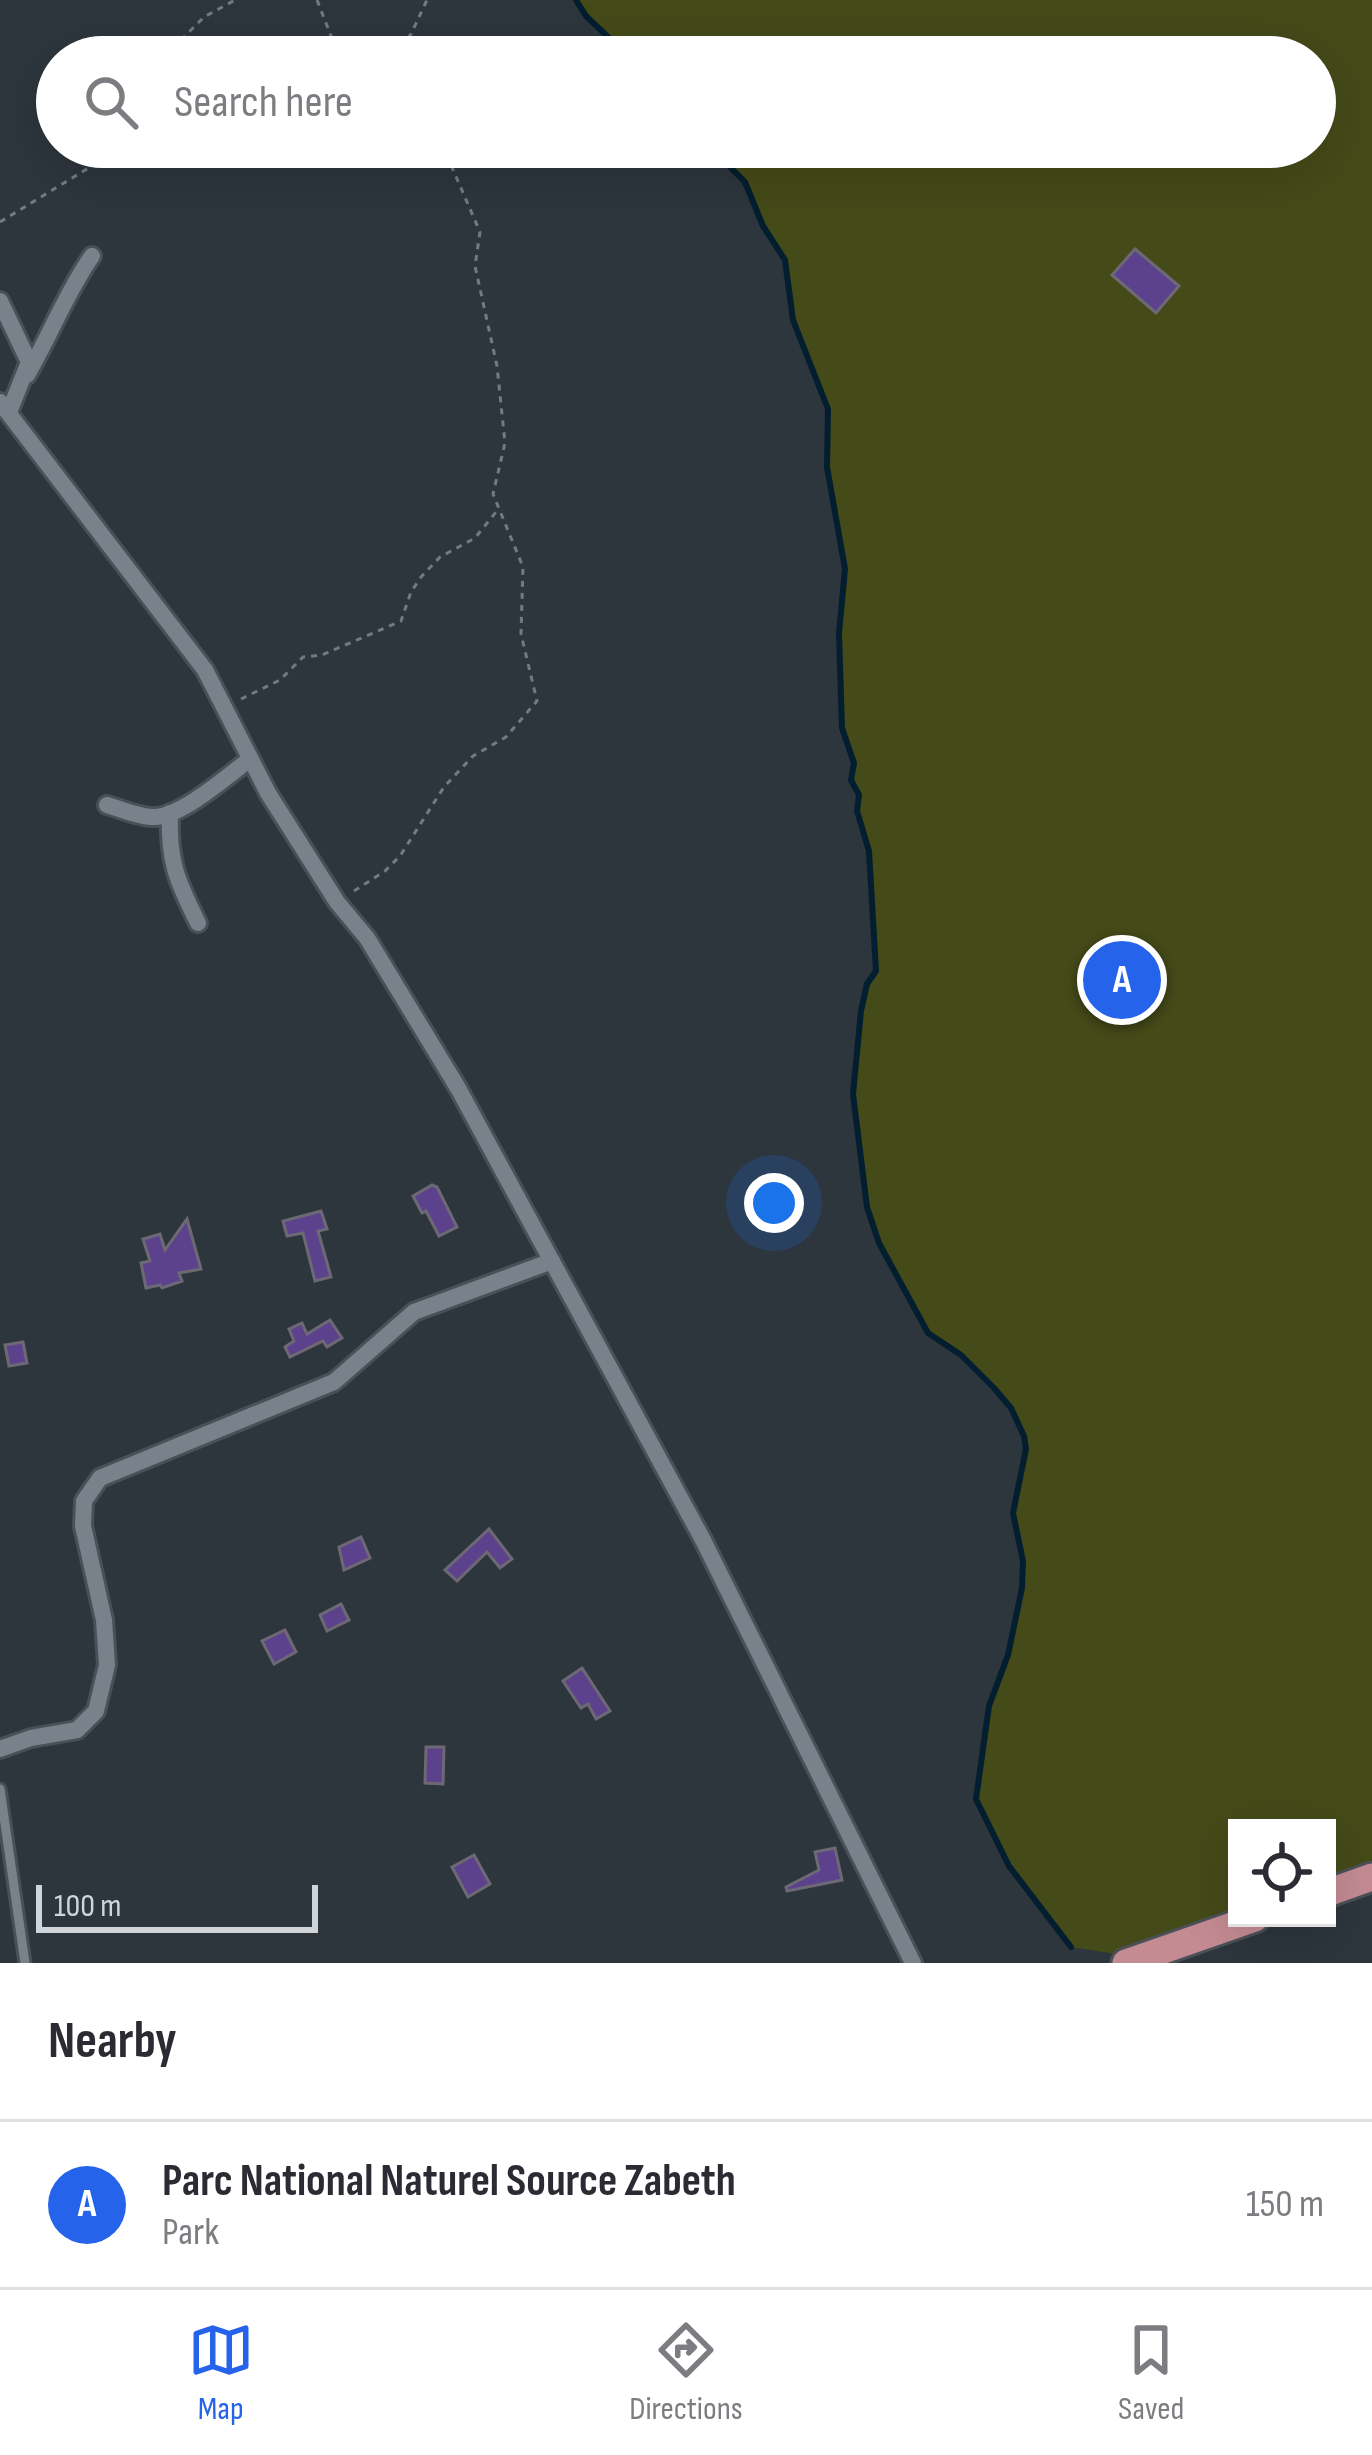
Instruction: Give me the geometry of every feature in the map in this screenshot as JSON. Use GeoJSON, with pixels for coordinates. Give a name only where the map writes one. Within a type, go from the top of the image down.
{"type":"FeatureCollection","features":[{"type":"Feature","properties":{"kind":"main road"},"geometry":{"type":"LineString","coordinates":[[1336,1889],[1372,1877]]}},
{"type":"Feature","properties":{"kind":"main road"},"geometry":{"type":"LineString","coordinates":[[1134,1960],[1229,1927]]}},
{"type":"Feature","properties":{"kind":"street"},"geometry":{"type":"LineString","coordinates":[[92,256],[4,407],[205,670],[250,759],[337,902],[368,938],[458,1088],[704,1540],[913,1963]]}},
{"type":"Feature","properties":{"kind":"street"},"geometry":{"type":"LineString","coordinates":[[0,301],[26,348],[26,375]]}},
{"type":"Feature","properties":{"kind":"street"},"geometry":{"type":"LineString","coordinates":[[107,806],[155,818],[170,813],[250,759]]}},
{"type":"Feature","properties":{"kind":"street"},"geometry":{"type":"LineString","coordinates":[[170,813],[168,852],[174,877],[198,923]]}},
{"type":"Feature","properties":{"kind":"street"},"geometry":{"type":"LineString","coordinates":[[0,1749],[77,1730],[96,1711],[106,1665],[104,1620],[83,1526],[83,1501],[100,1478],[334,1382],[414,1312],[552,1261]]}},
{"type":"Feature","properties":{"kind":"lane"},"geometry":{"type":"LineString","coordinates":[[0,1789],[25,1963]]}},
{"type":"Feature","properties":{"kind":"path"},"geometry":{"type":"LineString","coordinates":[[185,36],[204,17],[235,0]]}},
{"type":"Feature","properties":{"kind":"path"},"geometry":{"type":"LineString","coordinates":[[316,0],[331,36]]}},
{"type":"Feature","properties":{"kind":"path"},"geometry":{"type":"LineString","coordinates":[[409,36],[427,0]]}},
{"type":"Feature","properties":{"kind":"path"},"geometry":{"type":"LineString","coordinates":[[0,222],[89,168]]}},
{"type":"Feature","properties":{"kind":"path"},"geometry":{"type":"LineString","coordinates":[[337,902],[400,856],[444,787],[473,756],[506,737],[537,701],[521,634],[523,568],[493,494],[505,443],[497,366],[475,266],[480,232],[452,168]]}},
{"type":"Feature","properties":{"kind":"path"},"geometry":{"type":"LineString","coordinates":[[222,704],[259,693],[303,657],[322,655],[401,621],[421,577],[440,557],[475,538],[498,512]]}},
{"type":"Feature","properties":{"kind":"green space"},"geometry":{"type":"Polygon","coordinates":[[[576,0],[1372,0],[1372,1877],[1336,1890],[1336,1819],[1228,1819],[1228,1922],[1141,1958],[1071,1947],[1009,1866],[976,1799],[989,1706],[1008,1654],[1022,1588],[1023,1561],[1013,1513],[1026,1450],[1024,1436],[1011,1408],[994,1388],[961,1355],[928,1333],[879,1243],[867,1207],[853,1094],[861,1011],[867,984],[876,971],[869,851],[857,811],[859,795],[851,780],[854,763],[842,728],[839,633],[845,569],[827,467],[828,409],[793,320],[785,260],[763,226],[745,182],[731,168],[1336,168],[1336,36],[607,36],[576,0]]]}},
{"type":"Feature","properties":{"kind":"building"},"geometry":{"type":"Polygon","coordinates":[[[1135,249],[1179,286],[1156,313],[1112,275],[1135,249]]]}},
{"type":"Feature","properties":{"kind":"building"},"geometry":{"type":"Polygon","coordinates":[[[432,1185],[457,1227],[439,1236],[413,1196],[432,1185]]]}},
{"type":"Feature","properties":{"kind":"building"},"geometry":{"type":"Polygon","coordinates":[[[321,1211],[327,1229],[318,1231],[331,1277],[315,1281],[303,1233],[287,1236],[283,1221],[321,1211]]]}},
{"type":"Feature","properties":{"kind":"building"},"geometry":{"type":"Polygon","coordinates":[[[187,1219],[201,1269],[179,1273],[182,1281],[162,1288],[146,1288],[141,1263],[150,1261],[143,1239],[160,1234],[165,1250],[187,1219]]]}},
{"type":"Feature","properties":{"kind":"building"},"geometry":{"type":"Polygon","coordinates":[[[330,1320],[342,1338],[327,1347],[323,1341],[290,1357],[285,1347],[294,1341],[289,1329],[302,1323],[307,1334],[330,1320]]]}},
{"type":"Feature","properties":{"kind":"building"},"geometry":{"type":"Polygon","coordinates":[[[23,1342],[27,1363],[9,1366],[5,1345],[23,1342]]]}},
{"type":"Feature","properties":{"kind":"building"},"geometry":{"type":"Polygon","coordinates":[[[489,1529],[512,1559],[500,1568],[487,1552],[457,1581],[445,1570],[489,1529]]]}},
{"type":"Feature","properties":{"kind":"building"},"geometry":{"type":"Polygon","coordinates":[[[361,1537],[370,1558],[344,1570],[339,1547],[361,1537]]]}},
{"type":"Feature","properties":{"kind":"building"},"geometry":{"type":"Polygon","coordinates":[[[341,1604],[349,1620],[327,1631],[320,1615],[341,1604]]]}},
{"type":"Feature","properties":{"kind":"building"},"geometry":{"type":"Polygon","coordinates":[[[285,1630],[296,1652],[274,1664],[262,1641],[285,1630]]]}},
{"type":"Feature","properties":{"kind":"building"},"geometry":{"type":"Polygon","coordinates":[[[582,1668],[610,1711],[596,1719],[588,1704],[581,1708],[563,1681],[582,1668]]]}},
{"type":"Feature","properties":{"kind":"building"},"geometry":{"type":"Polygon","coordinates":[[[426,1747],[444,1747],[443,1784],[425,1783],[426,1747]]]}},
{"type":"Feature","properties":{"kind":"building"},"geometry":{"type":"Polygon","coordinates":[[[835,1848],[842,1880],[787,1891],[786,1887],[819,1870],[815,1852],[835,1848]]]}},
{"type":"Feature","properties":{"kind":"building"},"geometry":{"type":"Polygon","coordinates":[[[474,1855],[490,1884],[468,1897],[452,1867],[474,1855]]]}},
{"type":"Feature","properties":{"kind":"waterway"},"geometry":{"type":"LineString","coordinates":[[576,0],[607,36]]}},
{"type":"Feature","properties":{"kind":"waterway"},"geometry":{"type":"LineString","coordinates":[[731,168],[745,182],[763,226],[785,260],[793,320],[828,409],[827,467],[845,569],[839,633],[842,728],[854,763],[851,780],[859,795],[857,811],[869,851],[876,971],[867,984],[861,1011],[853,1094],[867,1207],[879,1243],[928,1333],[961,1355],[1011,1408],[1026,1449],[1013,1513],[1023,1561],[1022,1588],[1008,1655],[989,1706],[976,1799],[1009,1866],[1071,1947]]}},
{"type":"Feature","properties":{"kind":"place","name":"Parc National Naturel Source Zabeth"},"geometry":{"type":"Point","coordinates":[1122,980]}}]}
